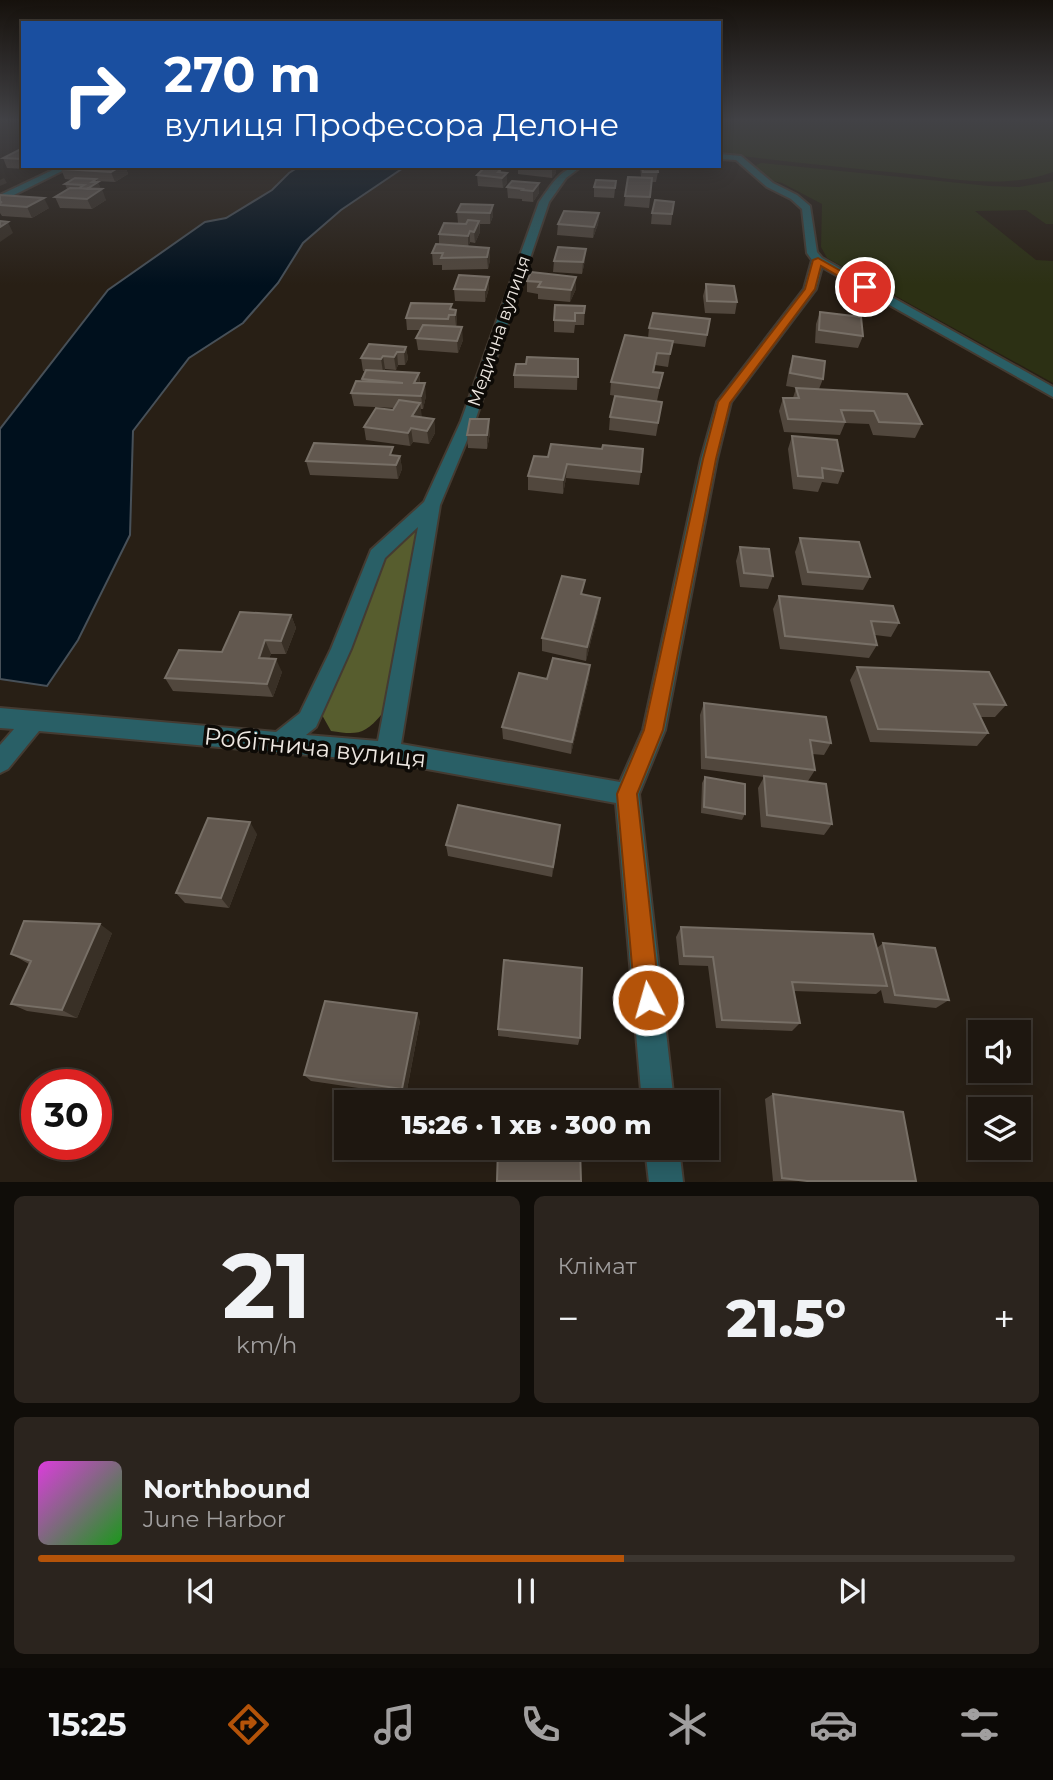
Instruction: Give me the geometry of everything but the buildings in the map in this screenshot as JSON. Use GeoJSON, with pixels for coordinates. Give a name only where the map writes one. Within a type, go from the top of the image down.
{"type":"FeatureCollection","features":[{"type":"Feature","properties":{"kind":"street"},"geometry":{"type":"LineString","coordinates":[[0,199],[51,174]]}},
{"type":"Feature","properties":{"kind":"street","name":"Медична вулиця"},"geometry":{"type":"LineString","coordinates":[[388,752],[431,505],[468,421],[544,202],[566,174]]}},
{"type":"Feature","properties":{"kind":"street"},"geometry":{"type":"LineString","coordinates":[[754,174],[794,197],[807,208],[812,253],[818,260],[1053,393]]}},
{"type":"Feature","properties":{"kind":"street"},"geometry":{"type":"LineString","coordinates":[[657,1090],[627,794],[654,730],[709,459],[724,402],[810,289],[818,260]]}},
{"type":"Feature","properties":{"kind":"street","name":"Медична вулиця"},"geometry":{"type":"LineString","coordinates":[[280,743],[308,720],[341,649],[377,555],[431,505]]}},
{"type":"Feature","properties":{"kind":"street","name":"Робітнича вулиця"},"geometry":{"type":"LineString","coordinates":[[0,718],[388,752],[627,794]]}},
{"type":"Feature","properties":{"kind":"street"},"geometry":{"type":"LineString","coordinates":[[0,762],[34,721]]}},
{"type":"Feature","properties":{"kind":"street"},"geometry":{"type":"LineString","coordinates":[[663,1160],[666,1181]]}},
{"type":"Feature","properties":{"kind":"green space"},"geometry":{"type":"Polygon","coordinates":[[[762,174],[872,174],[1019,187],[1053,181],[1053,224],[1046,224],[1026,210],[975,211],[1036,260],[1053,261],[1053,383],[827,258],[821,247],[822,204],[782,183],[768,180],[762,174]]]}},
{"type":"Feature","properties":{"kind":"green space"},"geometry":{"type":"Polygon","coordinates":[[[904,174],[1045,174],[997,182],[904,174]]]}},
{"type":"Feature","properties":{"kind":"green space"},"geometry":{"type":"Polygon","coordinates":[[[417,525],[422,527],[382,714],[360,732],[331,731],[322,715],[384,556],[417,525]]]}},
{"type":"Feature","properties":{"kind":"water"},"geometry":{"type":"Polygon","coordinates":[[[288,174],[394,174],[341,210],[303,243],[278,283],[243,323],[189,358],[133,431],[130,535],[78,640],[47,686],[0,679],[0,429],[108,290],[205,222],[226,218],[272,190],[288,174]]]}},
{"type":"Feature","properties":{"kind":"route"},"geometry":{"type":"LineString","coordinates":[[648,1000],[627,794],[654,730],[709,459],[724,402],[810,289],[818,260],[865,287]]}}]}
